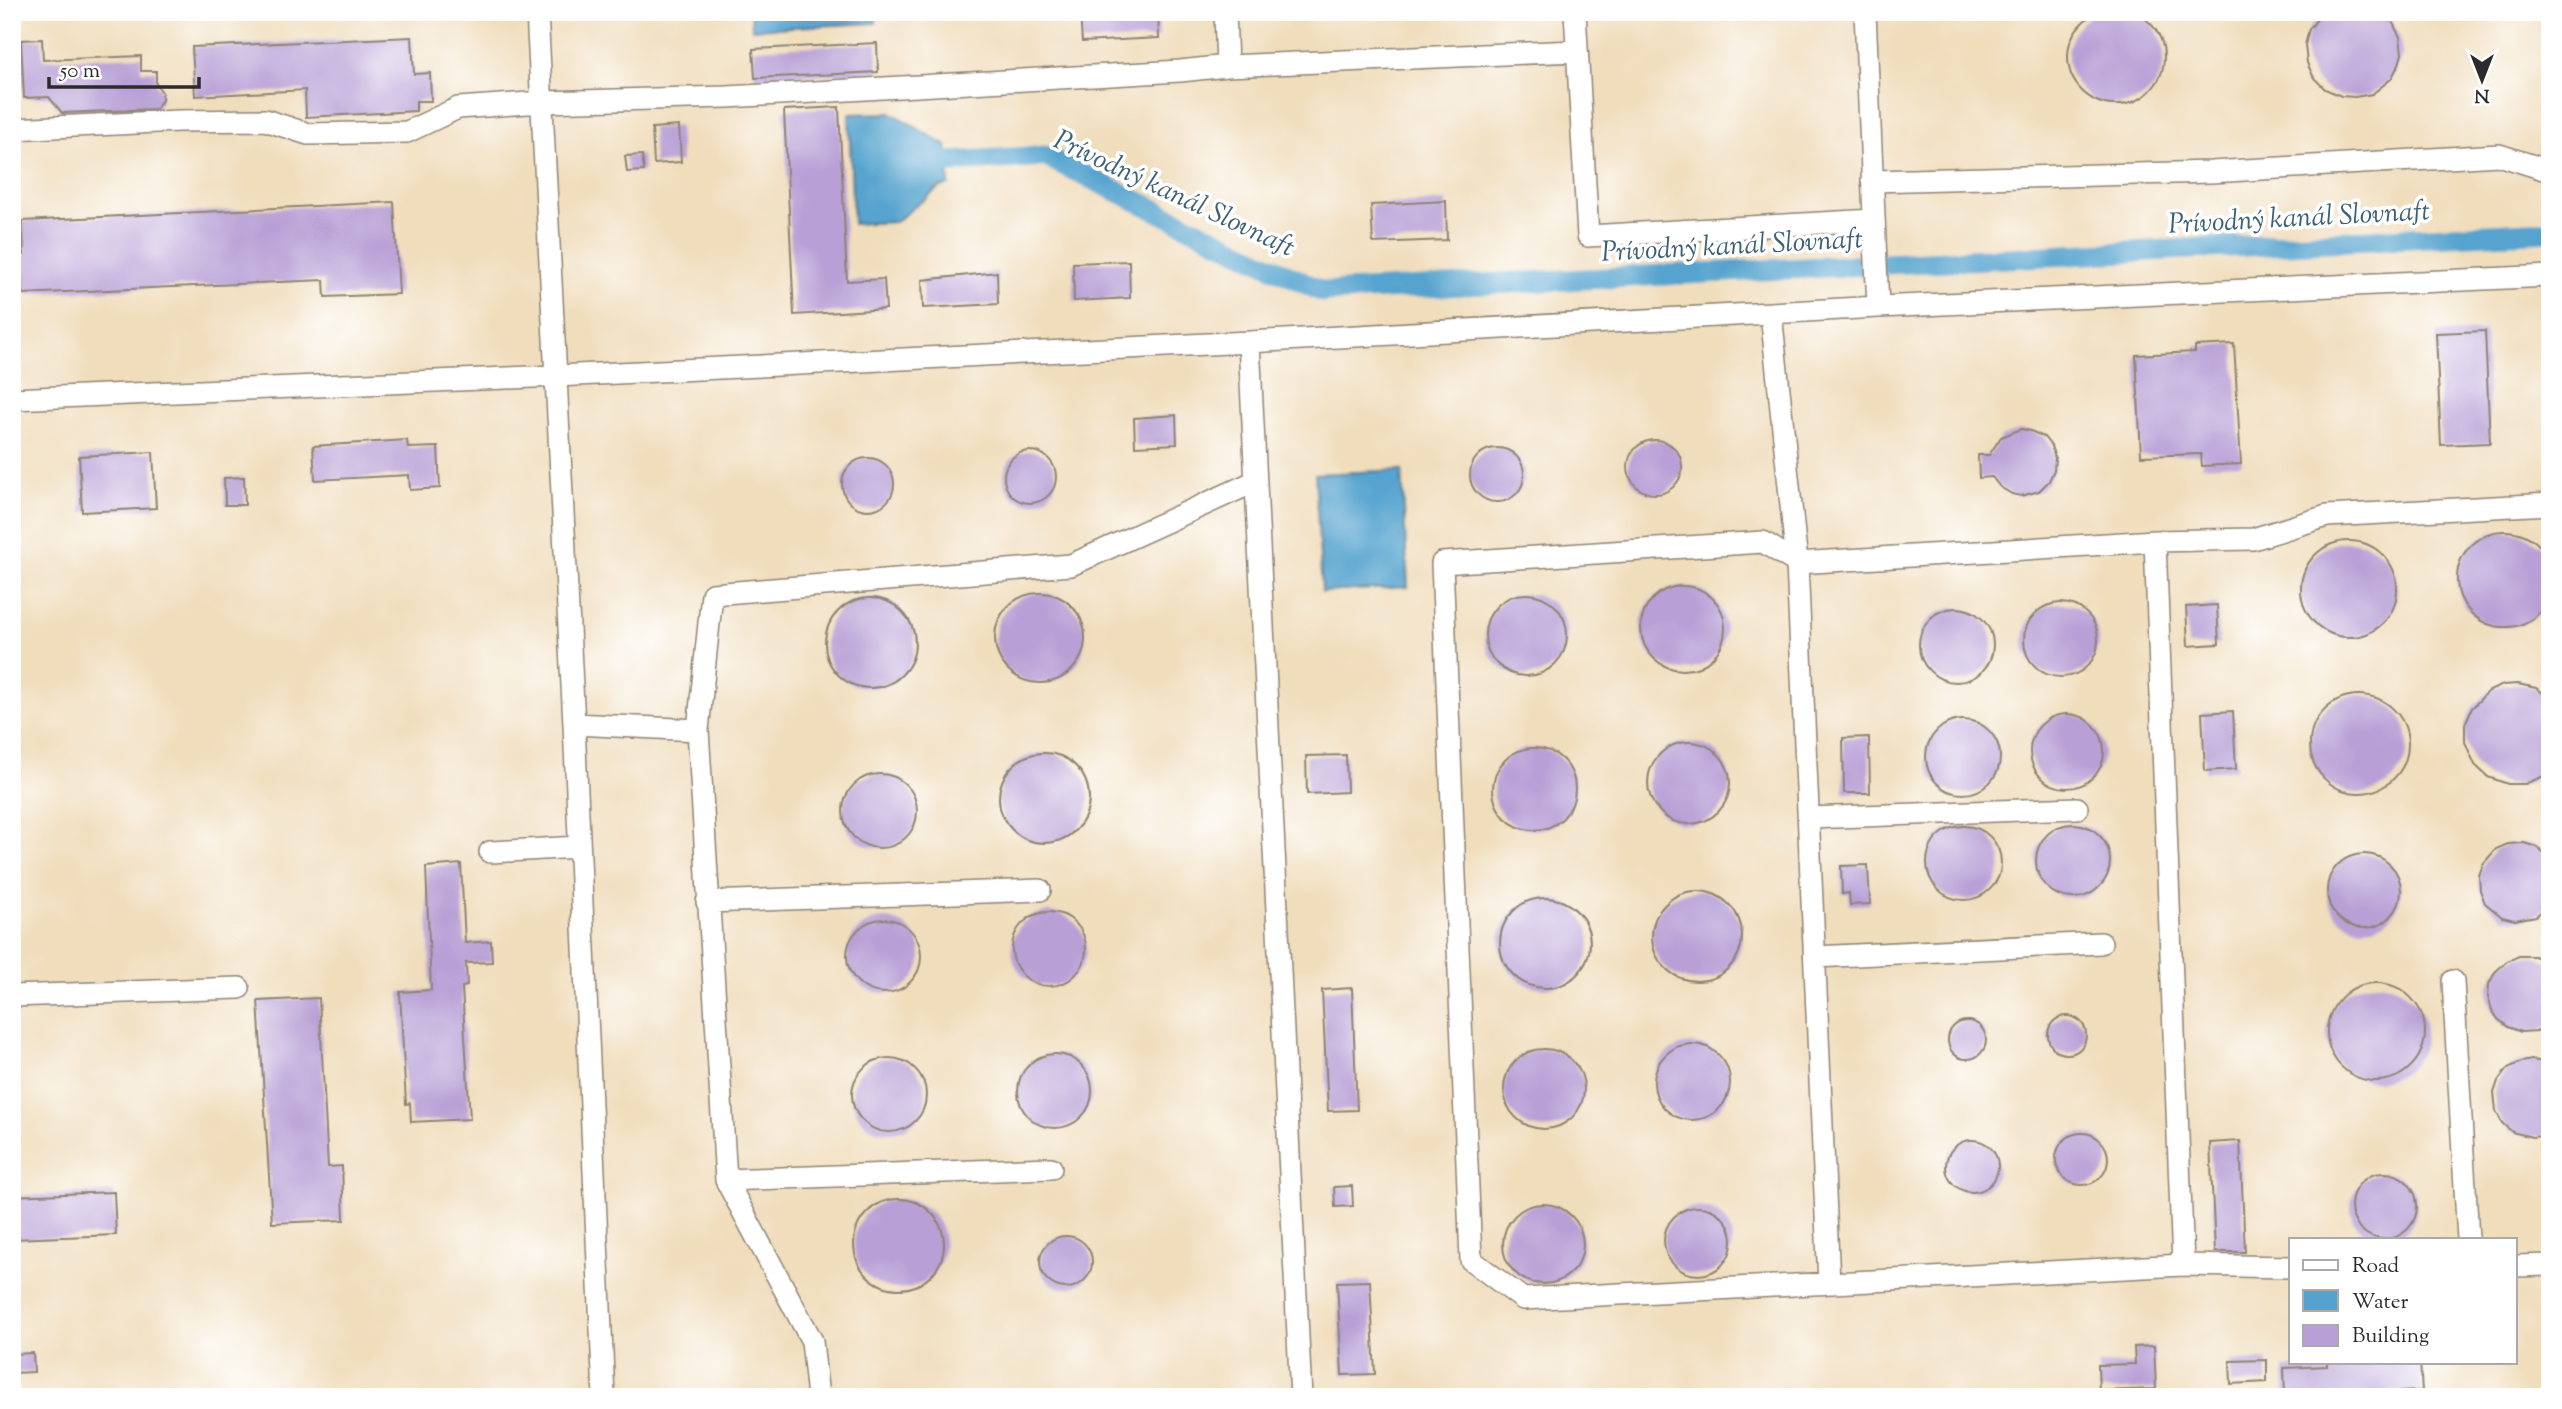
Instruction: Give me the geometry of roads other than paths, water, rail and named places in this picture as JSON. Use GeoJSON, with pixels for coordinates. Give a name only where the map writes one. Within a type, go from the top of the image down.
{"type":"FeatureCollection","features":[{"type":"Feature","properties":{"kind":"lane"},"geometry":{"type":"LineString","coordinates":[[537,12],[574,724],[604,1397]]}},
{"type":"Feature","properties":{"kind":"lane"},"geometry":{"type":"LineString","coordinates":[[1225,12],[1227,66]]}},
{"type":"Feature","properties":{"kind":"lane"},"geometry":{"type":"LineString","coordinates":[[1575,12],[1588,236],[1874,220]]}},
{"type":"Feature","properties":{"kind":"lane"},"geometry":{"type":"LineString","coordinates":[[1865,12],[1878,307]]}},
{"type":"Feature","properties":{"kind":"lane"},"geometry":{"type":"LineString","coordinates":[[12,129],[179,121],[265,121],[308,134],[407,132],[458,108],[542,102],[727,97],[1167,72],[1227,66],[1577,51]]}},
{"type":"Feature","properties":{"kind":"lane"},"geometry":{"type":"LineString","coordinates":[[1872,181],[2211,172],[2498,155],[2550,171]]}},
{"type":"Feature","properties":{"kind":"lane"},"geometry":{"type":"LineString","coordinates":[[12,399],[556,376],[1249,342],[1878,307],[2550,276]]}},
{"type":"Feature","properties":{"kind":"lane"},"geometry":{"type":"LineString","coordinates":[[1771,313],[1797,563],[1829,1283]]}},
{"type":"Feature","properties":{"kind":"lane"},"geometry":{"type":"LineString","coordinates":[[1249,342],[1301,1397]]}},
{"type":"Feature","properties":{"kind":"lane"},"geometry":{"type":"LineString","coordinates":[[818,1397],[812,1341],[726,1181],[698,730],[712,594],[1071,565],[1256,481]]}},
{"type":"Feature","properties":{"kind":"lane"},"geometry":{"type":"LineString","coordinates":[[2289,1267],[2183,1265],[1523,1299],[1471,1260],[1442,563],[1763,542],[1797,563],[2155,541],[2253,539],[2328,516],[2550,504]]}},
{"type":"Feature","properties":{"kind":"lane"},"geometry":{"type":"LineString","coordinates":[[2155,541],[2183,1265]]}},
{"type":"Feature","properties":{"kind":"lane"},"geometry":{"type":"LineString","coordinates":[[574,724],[698,730]]}},
{"type":"Feature","properties":{"kind":"lane"},"geometry":{"type":"LineString","coordinates":[[1809,818],[2077,808]]}},
{"type":"Feature","properties":{"kind":"lane"},"geometry":{"type":"LineString","coordinates":[[490,852],[578,847]]}},
{"type":"Feature","properties":{"kind":"lane"},"geometry":{"type":"LineString","coordinates":[[707,902],[1040,890]]}},
{"type":"Feature","properties":{"kind":"lane"},"geometry":{"type":"LineString","coordinates":[[1815,957],[2101,943]]}},
{"type":"Feature","properties":{"kind":"lane"},"geometry":{"type":"LineString","coordinates":[[2453,981],[2468,1238]]}},
{"type":"Feature","properties":{"kind":"lane"},"geometry":{"type":"LineString","coordinates":[[12,996],[239,988]]}},
{"type":"Feature","properties":{"kind":"lane"},"geometry":{"type":"LineString","coordinates":[[726,1181],[1051,1168]]}},
{"type":"Feature","properties":{"kind":"lane"},"geometry":{"type":"LineString","coordinates":[[2516,1266],[2550,1265]]}},
{"type":"Feature","properties":{"kind":"water"},"geometry":{"type":"Polygon","coordinates":[[[751,12],[876,12],[876,23],[752,29],[751,12]]]}},
{"type":"Feature","properties":{"kind":"water"},"geometry":{"type":"Polygon","coordinates":[[[892,113],[947,146],[949,185],[940,187],[895,222],[853,224],[849,114],[892,113]]]}},
{"type":"Feature","properties":{"kind":"water"},"geometry":{"type":"Polygon","coordinates":[[[1402,470],[1408,587],[1322,592],[1315,474],[1402,470]]]}},
{"type":"Feature","properties":{"kind":"waterway","name":"Prívodný kanál Slovnaft"},"geometry":{"type":"LineString","coordinates":[[949,162],[1045,156],[1323,292],[2550,231]]}}]}
